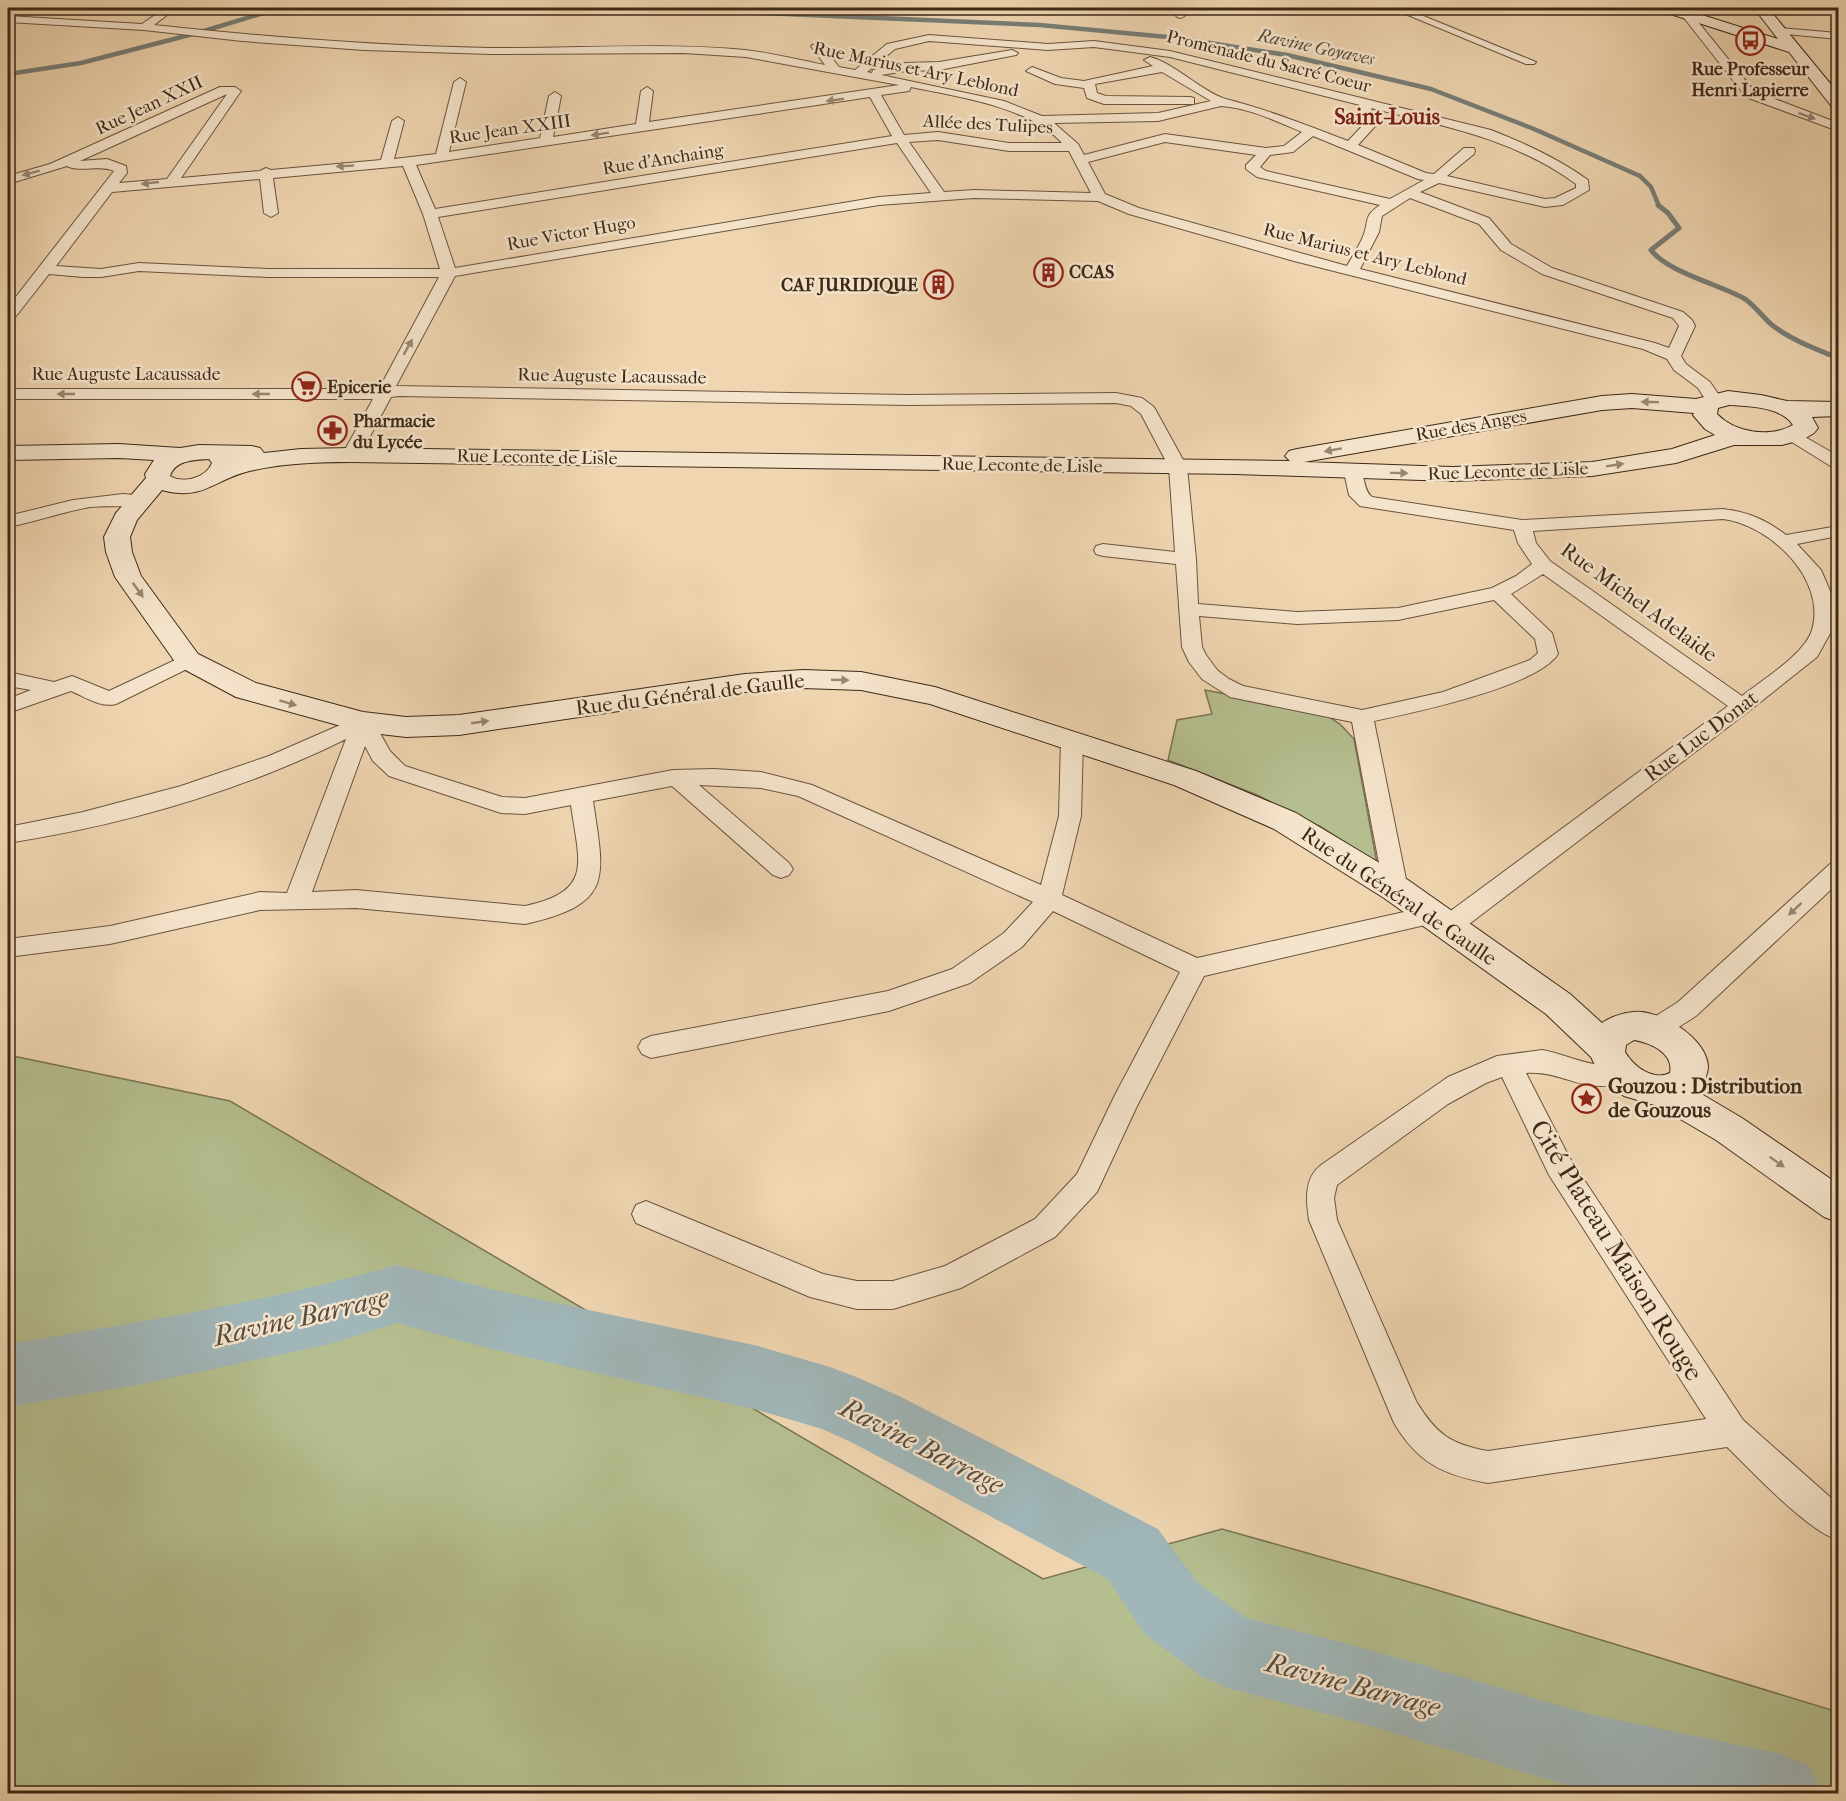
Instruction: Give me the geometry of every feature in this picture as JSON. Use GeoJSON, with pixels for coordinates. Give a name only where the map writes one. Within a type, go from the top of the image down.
{"type":"FeatureCollection","features":[{"type":"Feature","properties":{"kind":"main road"},"geometry":{"type":"LineString","coordinates":[[1666,8],[1794,49]]}},
{"type":"Feature","properties":{"kind":"main road"},"geometry":{"type":"LineString","coordinates":[[1761,8],[1839,104]]}},
{"type":"Feature","properties":{"kind":"main road","name":"Rue des Anges"},"geometry":{"type":"LineString","coordinates":[[1236,467],[1602,403],[1632,401],[1696,406],[1728,398],[1751,400],[1784,408]]}},
{"type":"Feature","properties":{"kind":"main road"},"geometry":{"type":"LineString","coordinates":[[1711,403],[1705,415],[1709,421],[1723,430],[1742,437],[1768,439],[1800,431],[1839,414]]}},
{"type":"Feature","properties":{"kind":"main road"},"geometry":{"type":"LineString","coordinates":[[1784,408],[1839,409]]}},
{"type":"Feature","properties":{"kind":"main road"},"geometry":{"type":"LineString","coordinates":[[1784,408],[1806,423],[1800,431]]}},
{"type":"Feature","properties":{"kind":"main road","name":"Rue Leconte de Lisle"},"geometry":{"type":"LineString","coordinates":[[218,463],[243,463],[299,455],[351,454],[1236,467],[1452,474],[1592,469],[1676,456],[1731,438],[1742,437]]}},
{"type":"Feature","properties":{"kind":"main road"},"geometry":{"type":"LineString","coordinates":[[8,453],[119,451],[179,455],[199,452],[218,463],[201,483],[165,479],[149,465],[90,453]]}},
{"type":"Feature","properties":{"kind":"main road"},"geometry":{"type":"LineString","coordinates":[[117,537],[143,510],[165,479],[163,464],[179,455]]}},
{"type":"Feature","properties":{"kind":"main road"},"geometry":{"type":"LineString","coordinates":[[117,537],[124,518],[140,500],[165,479]]}},
{"type":"Feature","properties":{"kind":"main road","name":"Rue du Général de Gaulle"},"geometry":{"type":"LineString","coordinates":[[117,537],[119,552],[128,577],[188,660],[246,690],[363,722],[406,727],[459,725],[745,683],[803,679],[861,681],[934,696],[1185,778],[1285,821],[1396,889],[1558,1004],[1614,1050]]}},
{"type":"Feature","properties":{"kind":"main road"},"geometry":{"type":"LineString","coordinates":[[1675,1087],[1689,1074],[1685,1052],[1665,1036],[1634,1026],[1614,1050],[1640,1087],[1675,1087],[1729,1129],[1839,1205]]}},
{"type":"Feature","properties":{"kind":"street"},"geometry":{"type":"LineString","coordinates":[[144,27],[171,8]]}},
{"type":"Feature","properties":{"kind":"street"},"geometry":{"type":"LineString","coordinates":[[1396,8],[1530,62]]}},
{"type":"Feature","properties":{"kind":"street"},"geometry":{"type":"LineString","coordinates":[[91,24],[105,13]]}},
{"type":"Feature","properties":{"kind":"street"},"geometry":{"type":"LineString","coordinates":[[1686,14],[1750,94],[1839,127]]}},
{"type":"Feature","properties":{"kind":"street","name":"Rue Marius et Ary Leblond"},"geometry":{"type":"LineString","coordinates":[[8,19],[144,27],[218,36],[364,47],[491,51],[684,50],[746,54],[912,84],[1000,104],[1041,120],[1060,133],[1073,147],[1100,197],[1134,211],[1174,224],[1352,271],[1622,338],[1677,362],[1751,400]]}},
{"type":"Feature","properties":{"kind":"street"},"geometry":{"type":"LineString","coordinates":[[1780,31],[1839,36]]}},
{"type":"Feature","properties":{"kind":"street","name":"Promenade du Sacré Coeur"},"geometry":{"type":"LineString","coordinates":[[857,75],[891,46],[929,38],[1048,47],[1083,44],[1131,49],[1207,62],[1510,141],[1566,170],[1582,183],[1582,190],[1558,201],[1545,203],[1482,187],[1436,179]]}},
{"type":"Feature","properties":{"kind":"street"},"geometry":{"type":"LineString","coordinates":[[818,46],[836,71]]}},
{"type":"Feature","properties":{"kind":"street"},"geometry":{"type":"LineString","coordinates":[[857,75],[906,67],[939,66],[1048,47]]}},
{"type":"Feature","properties":{"kind":"street"},"geometry":{"type":"LineString","coordinates":[[1131,49],[1216,103]]}},
{"type":"Feature","properties":{"kind":"street"},"geometry":{"type":"LineString","coordinates":[[1088,85],[1089,82],[1095,80],[1163,68]]}},
{"type":"Feature","properties":{"kind":"street"},"geometry":{"type":"LineString","coordinates":[[1032,71],[1059,81],[1088,85]]}},
{"type":"Feature","properties":{"kind":"street"},"geometry":{"type":"LineString","coordinates":[[441,158],[460,82]]}},
{"type":"Feature","properties":{"kind":"street","name":"Rue Jean XXIII"},"geometry":{"type":"LineString","coordinates":[[109,188],[266,172],[386,165],[441,158],[874,95],[905,88],[912,84]]}},
{"type":"Feature","properties":{"kind":"street"},"geometry":{"type":"LineString","coordinates":[[1088,85],[1091,96],[1104,100],[1176,100],[1247,106],[1436,179]]}},
{"type":"Feature","properties":{"kind":"street","name":"Rue Jean XXII"},"geometry":{"type":"LineString","coordinates":[[8,180],[55,167],[224,90],[236,91],[172,181]]}},
{"type":"Feature","properties":{"kind":"street"},"geometry":{"type":"LineString","coordinates":[[642,128],[647,91]]}},
{"type":"Feature","properties":{"kind":"street"},"geometry":{"type":"LineString","coordinates":[[874,95],[900,139],[939,195]]}},
{"type":"Feature","properties":{"kind":"street"},"geometry":{"type":"LineString","coordinates":[[546,142],[555,96]]}},
{"type":"Feature","properties":{"kind":"street"},"geometry":{"type":"LineString","coordinates":[[1041,120],[1158,117],[1216,103]]}},
{"type":"Feature","properties":{"kind":"street"},"geometry":{"type":"LineString","coordinates":[[1350,146],[1371,124],[1371,119],[1365,110],[1366,103]]}},
{"type":"Feature","properties":{"kind":"street"},"geometry":{"type":"LineString","coordinates":[[386,165],[398,121]]}},
{"type":"Feature","properties":{"kind":"street"},"geometry":{"type":"LineString","coordinates":[[1080,160],[1165,138],[1266,152],[1288,149],[1311,131]]}},
{"type":"Feature","properties":{"kind":"street","name":"Allée des Tulipes"},"geometry":{"type":"LineString","coordinates":[[900,139],[938,136],[1009,147],[1073,147]]}},
{"type":"Feature","properties":{"kind":"street","name":"Rue d'Anchaing"},"geometry":{"type":"LineString","coordinates":[[430,214],[900,139]]}},
{"type":"Feature","properties":{"kind":"street"},"geometry":{"type":"LineString","coordinates":[[1352,271],[1372,232],[1373,218],[1409,193],[1436,179],[1469,151]]}},
{"type":"Feature","properties":{"kind":"street"},"geometry":{"type":"LineString","coordinates":[[1266,152],[1253,165],[1256,172],[1392,204]]}},
{"type":"Feature","properties":{"kind":"street"},"geometry":{"type":"LineString","coordinates":[[351,454],[449,273],[430,214],[408,162]]}},
{"type":"Feature","properties":{"kind":"street"},"geometry":{"type":"LineString","coordinates":[[8,317],[109,188],[121,169],[116,165],[95,163],[55,167]]}},
{"type":"Feature","properties":{"kind":"street"},"geometry":{"type":"LineString","coordinates":[[266,172],[271,213]]}},
{"type":"Feature","properties":{"kind":"street","name":"Rue Victor Hugo"},"geometry":{"type":"LineString","coordinates":[[47,269],[83,273],[101,273],[139,267],[268,273],[449,273],[879,201],[939,195],[1018,193],[1100,197]]}},
{"type":"Feature","properties":{"kind":"street"},"geometry":{"type":"LineString","coordinates":[[1409,193],[1484,221],[1506,247],[1556,275],[1678,315],[1687,323],[1687,326],[1677,362]]}},
{"type":"Feature","properties":{"kind":"street","name":"Rue Marius et Ary Leblond"},"geometry":{"type":"LineString","coordinates":[[1677,362],[1704,385],[1711,403]]}},
{"type":"Feature","properties":{"kind":"street","name":"Rue Auguste Lacaussade"},"geometry":{"type":"LineString","coordinates":[[8,394],[411,391],[908,400],[1116,398],[1136,402],[1148,411],[1178,467]]}},
{"type":"Feature","properties":{"kind":"street"},"geometry":{"type":"LineString","coordinates":[[1800,431],[1839,463]]}},
{"type":"Feature","properties":{"kind":"street"},"geometry":{"type":"LineString","coordinates":[[1178,467],[1192,647],[1196,661],[1219,684],[1237,692],[1362,717],[1448,698],[1537,665],[1548,654],[1545,637],[1498,593]]}},
{"type":"Feature","properties":{"kind":"street","name":"Rue Michel Adelaide"},"geometry":{"type":"LineString","coordinates":[[1353,472],[1358,495],[1366,502],[1522,526],[1724,514],[1740,516]]}},
{"type":"Feature","properties":{"kind":"street"},"geometry":{"type":"LineString","coordinates":[[8,522],[116,498],[140,500]]}},
{"type":"Feature","properties":{"kind":"street","name":"Rue Luc Donat"},"geometry":{"type":"LineString","coordinates":[[1439,921],[1742,706],[1810,651],[1822,630],[1824,600],[1811,570],[1784,541],[1758,523],[1740,516]]}},
{"type":"Feature","properties":{"kind":"street","name":"Rue Michel Adelaide"},"geometry":{"type":"LineString","coordinates":[[1522,526],[1527,543],[1543,565],[1742,706]]}},
{"type":"Feature","properties":{"kind":"street"},"geometry":{"type":"LineString","coordinates":[[1784,541],[1839,531]]}},
{"type":"Feature","properties":{"kind":"street"},"geometry":{"type":"LineString","coordinates":[[1102,550],[1186,559]]}},
{"type":"Feature","properties":{"kind":"street"},"geometry":{"type":"LineString","coordinates":[[1190,609],[1297,618],[1398,614],[1498,593],[1523,580],[1543,565]]}},
{"type":"Feature","properties":{"kind":"street"},"geometry":{"type":"LineString","coordinates":[[8,706],[72,683],[109,699],[188,660]]}},
{"type":"Feature","properties":{"kind":"street"},"geometry":{"type":"LineString","coordinates":[[8,679],[56,689]]}},
{"type":"Feature","properties":{"kind":"street"},"geometry":{"type":"LineString","coordinates":[[1362,717],[1396,889]]}},
{"type":"Feature","properties":{"kind":"street"},"geometry":{"type":"LineString","coordinates":[[363,722],[381,756],[397,771],[420,781],[501,805],[525,806],[631,784],[677,778],[714,777],[761,780],[804,790],[1050,899],[1195,968],[1439,921]]}},
{"type":"Feature","properties":{"kind":"street"},"geometry":{"type":"LineString","coordinates":[[8,835],[49,829],[237,777],[310,750],[363,722]]}},
{"type":"Feature","properties":{"kind":"street"},"geometry":{"type":"LineString","coordinates":[[296,902],[363,722]]}},
{"type":"Feature","properties":{"kind":"street"},"geometry":{"type":"LineString","coordinates":[[651,1047],[889,1000],[961,976],[1013,940],[1050,899],[1070,816],[1072,740]]}},
{"type":"Feature","properties":{"kind":"street"},"geometry":{"type":"LineString","coordinates":[[677,778],[781,869]]}},
{"type":"Feature","properties":{"kind":"street"},"geometry":{"type":"LineString","coordinates":[[8,948],[110,934],[260,900],[296,902],[356,899],[525,915],[552,911],[571,902],[584,890],[590,873],[581,795]]}},
{"type":"Feature","properties":{"kind":"street"},"geometry":{"type":"LineString","coordinates":[[1665,1036],[1687,1009],[1839,870]]}},
{"type":"Feature","properties":{"kind":"street"},"geometry":{"type":"LineString","coordinates":[[646,1214],[821,1287],[857,1295],[893,1295],[951,1278],[1045,1228],[1087,1183],[1125,1103],[1195,968]]}},
{"type":"Feature","properties":{"kind":"street"},"geometry":{"type":"LineString","coordinates":[[1614,1050],[1610,1076],[1596,1075],[1544,1061],[1483,1071],[1449,1087],[1324,1179],[1320,1198],[1323,1220],[1396,1396],[1410,1422],[1429,1447],[1460,1463],[1488,1467],[1732,1431]]}},
{"type":"Feature","properties":{"kind":"street","name":"Cité Plateau Maison Rouge"},"geometry":{"type":"LineString","coordinates":[[1509,1065],[1559,1166],[1732,1431],[1815,1507],[1839,1524]]}},
{"type":"Feature","properties":{"kind":"green space"},"geometry":{"type":"Polygon","coordinates":[[[1205,690],[1323,713],[1340,724],[1354,739],[1377,863],[1321,827],[1257,795],[1168,760],[1177,720],[1212,714],[1205,690]]]}},
{"type":"Feature","properties":{"kind":"green space"},"geometry":{"type":"Polygon","coordinates":[[[8,1055],[230,1101],[1043,1579],[1222,1529],[1427,1587],[1838,1712],[1838,1793],[8,1793],[8,1055]]]}},
{"type":"Feature","properties":{"kind":"waterway","name":"Ravine Goyaves"},"geometry":{"type":"LineString","coordinates":[[8,74],[81,63],[197,33],[280,8]]}},
{"type":"Feature","properties":{"kind":"waterway","name":"Ravine Goyaves"},"geometry":{"type":"LineString","coordinates":[[369,8],[438,8]]}},
{"type":"Feature","properties":{"kind":"waterway","name":"Ravine Goyaves"},"geometry":{"type":"LineString","coordinates":[[647,8],[1040,25],[1178,38],[1287,55],[1431,89],[1534,129],[1640,176],[1651,187],[1659,206]]}},
{"type":"Feature","properties":{"kind":"waterway","name":"Ravine Goyaves"},"geometry":{"type":"LineString","coordinates":[[1659,206],[1668,213],[1679,228],[1651,250],[1659,258],[1681,271],[1745,299],[1779,330],[1804,344],[1838,358]]}},
{"type":"Feature","properties":{"kind":"waterway","name":"Ravine Barrage"},"geometry":{"type":"LineString","coordinates":[[8,1376],[142,1353],[326,1315],[397,1294],[491,1319],[758,1378],[830,1399],[875,1419],[1133,1554],[1171,1608],[1228,1651],[1364,1686],[1588,1753],[1782,1794]]}},
{"type":"Feature","properties":{"kind":"place","name":"Rue Professeur Henri Lapierre"},"geometry":{"type":"Point","coordinates":[1750,40]}},
{"type":"Feature","properties":{"kind":"place","name":"CCAS"},"geometry":{"type":"Point","coordinates":[1048,272]}},
{"type":"Feature","properties":{"kind":"place","name":"CAF JURIDIQUE"},"geometry":{"type":"Point","coordinates":[939,285]}},
{"type":"Feature","properties":{"kind":"place","name":"Epicerie"},"geometry":{"type":"Point","coordinates":[306,387]}},
{"type":"Feature","properties":{"kind":"place","name":"Pharmacie du Lycée"},"geometry":{"type":"Point","coordinates":[332,431]}},
{"type":"Feature","properties":{"kind":"place","name":"Gouzou : Distribution de Gouzous"},"geometry":{"type":"Point","coordinates":[1587,1098]}},
{"type":"Feature","properties":{"kind":"district","name":"Saint-Louis"},"geometry":{"type":"Point","coordinates":[1387,116]}}]}
